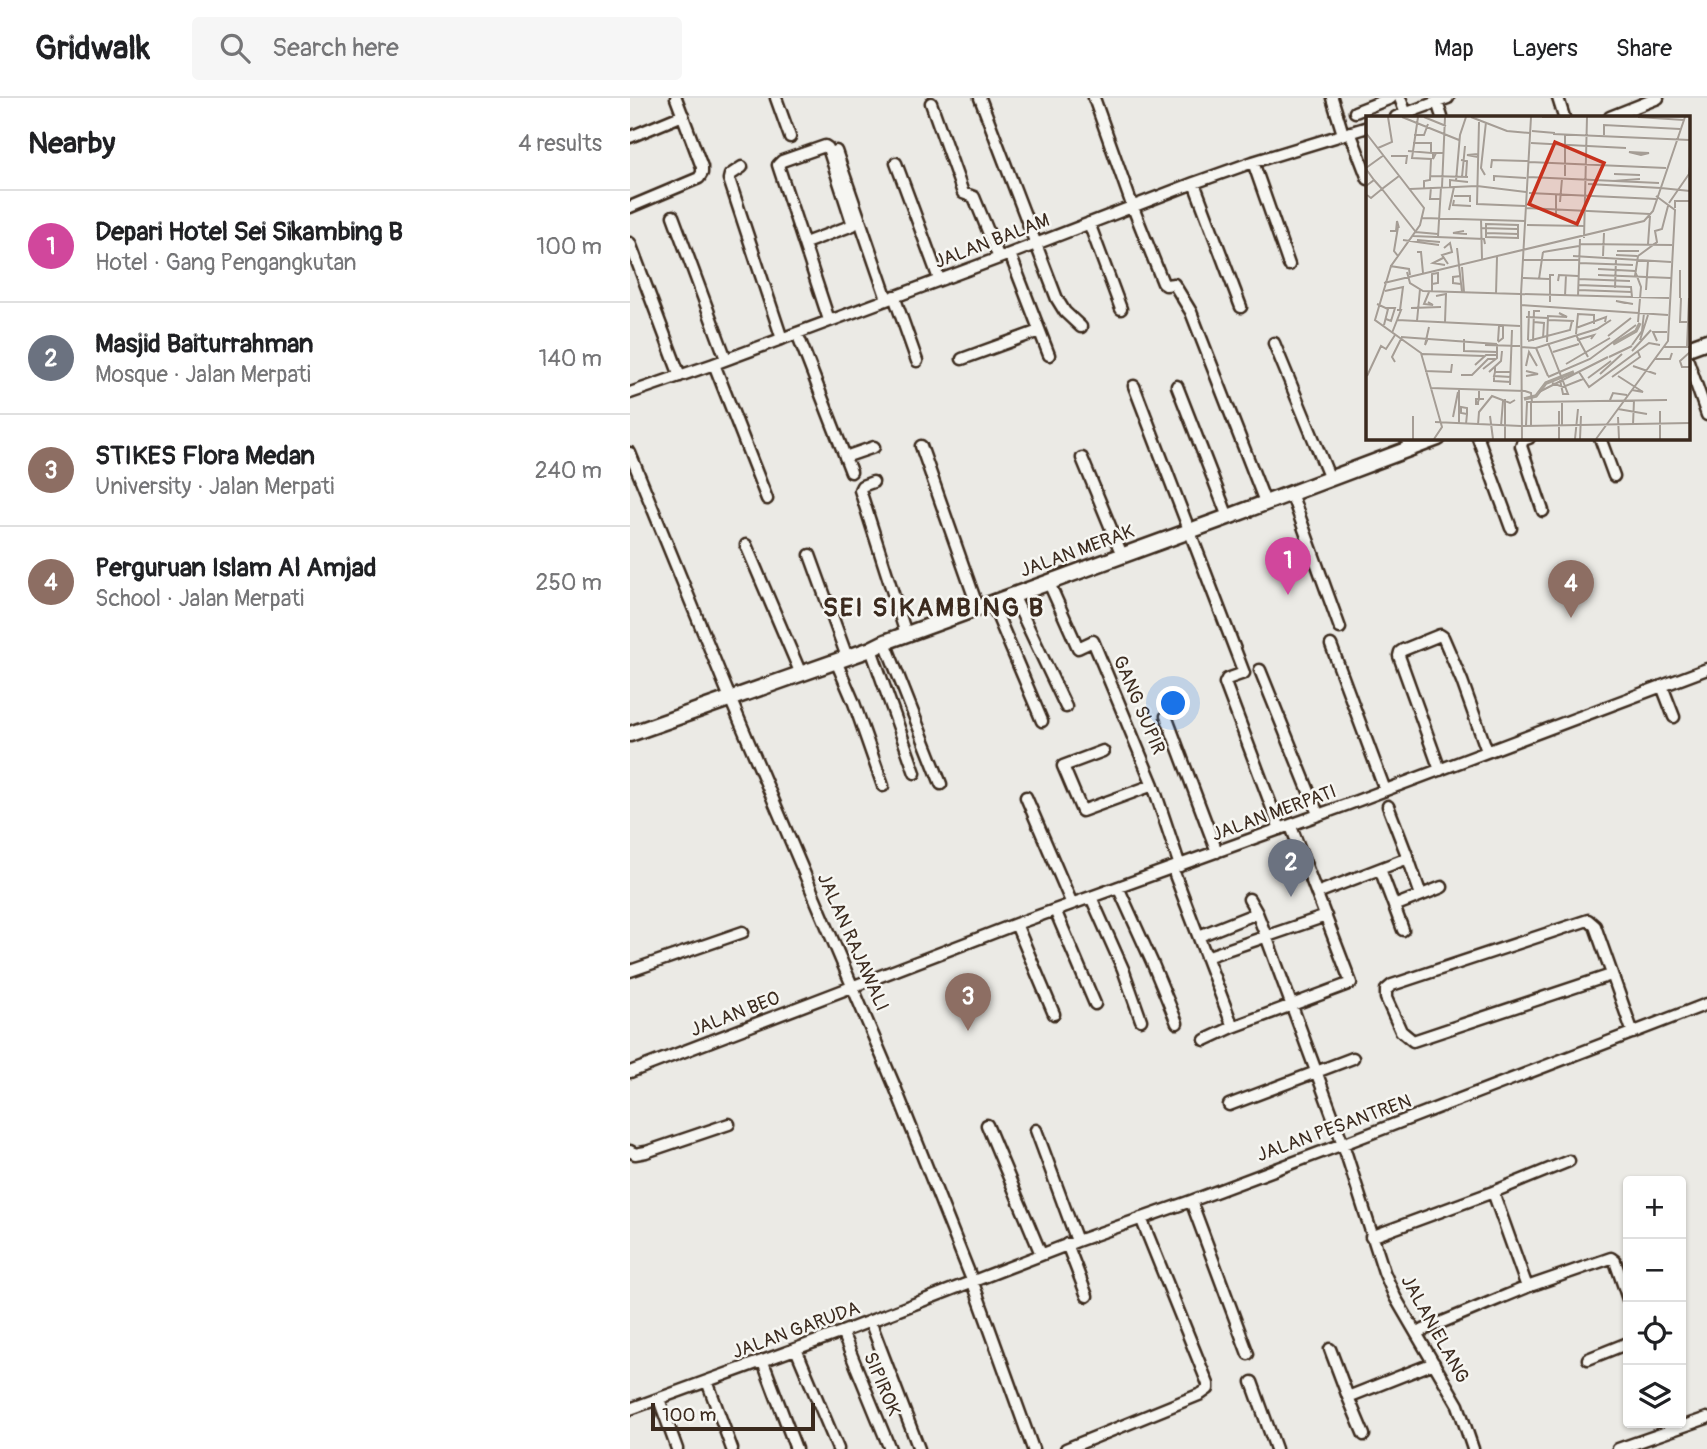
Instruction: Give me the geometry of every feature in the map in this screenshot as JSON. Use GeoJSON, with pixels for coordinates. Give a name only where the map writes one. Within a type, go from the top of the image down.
{"type":"FeatureCollection","features":[{"type":"Feature","properties":{"kind":"street"},"geometry":{"type":"LineString","coordinates":[[630,207],[701,175],[702,167],[676,98]]}},
{"type":"Feature","properties":{"kind":"street"},"geometry":{"type":"LineString","coordinates":[[776,98],[790,137]]}},
{"type":"Feature","properties":{"kind":"street"},"geometry":{"type":"LineString","coordinates":[[980,98],[1056,299],[1065,313],[1080,327]]}},
{"type":"Feature","properties":{"kind":"street"},"geometry":{"type":"LineString","coordinates":[[1094,98],[1163,283],[1173,283],[1191,313],[1265,502]]}},
{"type":"Feature","properties":{"kind":"street"},"geometry":{"type":"LineString","coordinates":[[1332,98],[1366,177]]}},
{"type":"Feature","properties":{"kind":"street"},"geometry":{"type":"LineString","coordinates":[[1355,112],[1391,98]]}},
{"type":"Feature","properties":{"kind":"street"},"geometry":{"type":"LineString","coordinates":[[1400,98],[1401,116],[1448,98]]}},
{"type":"Feature","properties":{"kind":"street"},"geometry":{"type":"LineString","coordinates":[[1558,98],[1564,116]]}},
{"type":"Feature","properties":{"kind":"street"},"geometry":{"type":"LineString","coordinates":[[1613,116],[1658,98]]}},
{"type":"Feature","properties":{"kind":"street"},"geometry":{"type":"LineString","coordinates":[[1437,102],[1442,116]]}},
{"type":"Feature","properties":{"kind":"street"},"geometry":{"type":"LineString","coordinates":[[930,103],[963,193],[974,197],[999,258]]}},
{"type":"Feature","properties":{"kind":"street"},"geometry":{"type":"LineString","coordinates":[[630,137],[683,115]]}},
{"type":"Feature","properties":{"kind":"street","name":"JALAN BALAM"},"geometry":{"type":"LineString","coordinates":[[630,393],[1010,254],[1132,205],[1253,162],[1366,127]]}},
{"type":"Feature","properties":{"kind":"street"},"geometry":{"type":"LineString","coordinates":[[805,243],[853,225],[828,148],[824,146],[778,163],[829,320]]}},
{"type":"Feature","properties":{"kind":"street"},"geometry":{"type":"LineString","coordinates":[[836,150],[918,361]]}},
{"type":"Feature","properties":{"kind":"street"},"geometry":{"type":"LineString","coordinates":[[1253,162],[1289,265]]}},
{"type":"Feature","properties":{"kind":"street"},"geometry":{"type":"LineString","coordinates":[[896,163],[939,279]]}},
{"type":"Feature","properties":{"kind":"street"},"geometry":{"type":"LineString","coordinates":[[743,167],[730,175],[730,186],[782,339]]}},
{"type":"Feature","properties":{"kind":"street"},"geometry":{"type":"LineString","coordinates":[[1194,183],[1241,307]]}},
{"type":"Feature","properties":{"kind":"street"},"geometry":{"type":"LineString","coordinates":[[673,216],[726,359]]}},
{"type":"Feature","properties":{"kind":"street"},"geometry":{"type":"LineString","coordinates":[[1089,223],[1121,309]]}},
{"type":"Feature","properties":{"kind":"street"},"geometry":{"type":"LineString","coordinates":[[630,243],[680,376]]}},
{"type":"Feature","properties":{"kind":"street"},"geometry":{"type":"LineString","coordinates":[[1010,254],[1049,355]]}},
{"type":"Feature","properties":{"kind":"street"},"geometry":{"type":"LineString","coordinates":[[962,359],[1039,331]]}},
{"type":"Feature","properties":{"kind":"street"},"geometry":{"type":"LineString","coordinates":[[797,333],[850,472]]}},
{"type":"Feature","properties":{"kind":"street"},"geometry":{"type":"LineString","coordinates":[[1690,347],[1707,341]]}},
{"type":"Feature","properties":{"kind":"street"},"geometry":{"type":"LineString","coordinates":[[1274,342],[1330,479]]}},
{"type":"Feature","properties":{"kind":"street"},"geometry":{"type":"LineString","coordinates":[[714,364],[767,499]]}},
{"type":"Feature","properties":{"kind":"street"},"geometry":{"type":"LineString","coordinates":[[1690,367],[1707,415]]}},
{"type":"Feature","properties":{"kind":"street"},"geometry":{"type":"LineString","coordinates":[[1134,386],[1244,673],[1227,679],[1225,683],[1280,829]]}},
{"type":"Feature","properties":{"kind":"street"},"geometry":{"type":"LineString","coordinates":[[1177,386],[1228,517]]}},
{"type":"Feature","properties":{"kind":"street","name":"JALAN MERAK"},"geometry":{"type":"LineString","coordinates":[[630,734],[871,649],[1330,479],[1408,443],[1432,439]]}},
{"type":"Feature","properties":{"kind":"street"},"geometry":{"type":"LineString","coordinates":[[1478,439],[1511,528]]}},
{"type":"Feature","properties":{"kind":"street"},"geometry":{"type":"LineString","coordinates":[[1526,439],[1521,446],[1544,511]]}},
{"type":"Feature","properties":{"kind":"street"},"geometry":{"type":"LineString","coordinates":[[1600,439],[1614,476]]}},
{"type":"Feature","properties":{"kind":"street"},"geometry":{"type":"LineString","coordinates":[[922,446],[985,606],[1042,722]]}},
{"type":"Feature","properties":{"kind":"street"},"geometry":{"type":"LineString","coordinates":[[845,457],[874,447]]}},
{"type":"Feature","properties":{"kind":"street","name":"JALAN RAJAWALI"},"geometry":{"type":"LineString","coordinates":[[630,453],[730,698],[869,1023],[972,1280],[1033,1449]]}},
{"type":"Feature","properties":{"kind":"street"},"geometry":{"type":"LineString","coordinates":[[1082,458],[1122,555]]}},
{"type":"Feature","properties":{"kind":"street"},"geometry":{"type":"LineString","coordinates":[[873,482],[862,486],[860,490],[906,634]]}},
{"type":"Feature","properties":{"kind":"street"},"geometry":{"type":"LineString","coordinates":[[1291,493],[1340,628]]}},
{"type":"Feature","properties":{"kind":"street"},"geometry":{"type":"LineString","coordinates":[[746,545],[801,674]]}},
{"type":"Feature","properties":{"kind":"street"},"geometry":{"type":"LineString","coordinates":[[810,555],[854,703],[883,786]]}},
{"type":"Feature","properties":{"kind":"street","name":"GANG SUPIR"},"geometry":{"type":"LineString","coordinates":[[1049,583],[1078,648],[1093,641],[1153,785],[1199,936],[1233,1027]]}},
{"type":"Feature","properties":{"kind":"street"},"geometry":{"type":"LineString","coordinates":[[1013,595],[1066,707]]}},
{"type":"Feature","properties":{"kind":"street"},"geometry":{"type":"LineString","coordinates":[[1440,769],[1399,656],[1403,650],[1440,635],[1462,681],[1488,751]]}},
{"type":"Feature","properties":{"kind":"street"},"geometry":{"type":"LineString","coordinates":[[885,642],[941,784]]}},
{"type":"Feature","properties":{"kind":"street"},"geometry":{"type":"LineString","coordinates":[[1331,645],[1385,790]]}},
{"type":"Feature","properties":{"kind":"street"},"geometry":{"type":"LineString","coordinates":[[871,649],[915,773]]}},
{"type":"Feature","properties":{"kind":"street","name":"JALAN MERPATI"},"geometry":{"type":"LineString","coordinates":[[852,988],[1118,887],[1178,871],[1217,852],[1707,669]]}},
{"type":"Feature","properties":{"kind":"street"},"geometry":{"type":"LineString","coordinates":[[1260,670],[1318,814]]}},
{"type":"Feature","properties":{"kind":"street"},"geometry":{"type":"LineString","coordinates":[[1662,686],[1674,717]]}},
{"type":"Feature","properties":{"kind":"street"},"geometry":{"type":"LineString","coordinates":[[1166,716],[1217,852]]}},
{"type":"Feature","properties":{"kind":"street"},"geometry":{"type":"LineString","coordinates":[[1103,751],[1063,766],[1082,811],[1153,785]]}},
{"type":"Feature","properties":{"kind":"street"},"geometry":{"type":"LineString","coordinates":[[1026,797],[1072,904]]}},
{"type":"Feature","properties":{"kind":"street"},"geometry":{"type":"LineString","coordinates":[[1388,806],[1421,895]]}},
{"type":"Feature","properties":{"kind":"street"},"geometry":{"type":"LineString","coordinates":[[1205,1040],[1352,982],[1292,829]]}},
{"type":"Feature","properties":{"kind":"street"},"geometry":{"type":"LineString","coordinates":[[1317,893],[1408,858]]}},
{"type":"Feature","properties":{"kind":"street"},"geometry":{"type":"LineString","coordinates":[[1380,869],[1404,930]]}},
{"type":"Feature","properties":{"kind":"street"},"geometry":{"type":"LineString","coordinates":[[1118,887],[1177,1023]]}},
{"type":"Feature","properties":{"kind":"street"},"geometry":{"type":"LineString","coordinates":[[1394,906],[1441,887]]}},
{"type":"Feature","properties":{"kind":"street"},"geometry":{"type":"LineString","coordinates":[[1091,897],[1123,970],[1141,1020]]}},
{"type":"Feature","properties":{"kind":"street","name":"JALAN ELANG"},"geometry":{"type":"LineString","coordinates":[[1249,899],[1266,936],[1343,1144],[1371,1237],[1395,1297],[1458,1405],[1473,1449]]}},
{"type":"Feature","properties":{"kind":"street"},"geometry":{"type":"LineString","coordinates":[[1055,910],[1095,1004]]}},
{"type":"Feature","properties":{"kind":"street"},"geometry":{"type":"LineString","coordinates":[[1199,936],[1257,913]]}},
{"type":"Feature","properties":{"kind":"street"},"geometry":{"type":"LineString","coordinates":[[1206,957],[1326,916]]}},
{"type":"Feature","properties":{"kind":"street"},"geometry":{"type":"LineString","coordinates":[[1611,975],[1413,1041],[1401,1031],[1386,998],[1386,990],[1392,985],[1591,920],[1633,1033]]}},
{"type":"Feature","properties":{"kind":"street"},"geometry":{"type":"LineString","coordinates":[[1016,924],[1054,1014]]}},
{"type":"Feature","properties":{"kind":"street"},"geometry":{"type":"LineString","coordinates":[[630,971],[743,932]]}},
{"type":"Feature","properties":{"kind":"street","name":"JALAN BEO"},"geometry":{"type":"LineString","coordinates":[[630,1072],[852,988]]}},
{"type":"Feature","properties":{"kind":"street","name":"JALAN PESANTREN"},"geometry":{"type":"LineString","coordinates":[[972,1280],[1343,1144],[1707,1004]]}},
{"type":"Feature","properties":{"kind":"street"},"geometry":{"type":"LineString","coordinates":[[1229,1105],[1353,1058]]}},
{"type":"Feature","properties":{"kind":"street"},"geometry":{"type":"LineString","coordinates":[[630,1151],[639,1154],[729,1124]]}},
{"type":"Feature","properties":{"kind":"street"},"geometry":{"type":"LineString","coordinates":[[987,1125],[1041,1254]]}},
{"type":"Feature","properties":{"kind":"street"},"geometry":{"type":"LineString","coordinates":[[1036,1130],[1087,1296]]}},
{"type":"Feature","properties":{"kind":"street"},"geometry":{"type":"LineString","coordinates":[[1371,1237],[1569,1161]]}},
{"type":"Feature","properties":{"kind":"street"},"geometry":{"type":"LineString","coordinates":[[1493,1192],[1527,1287]]}},
{"type":"Feature","properties":{"kind":"street"},"geometry":{"type":"LineString","coordinates":[[1191,1201],[1248,1354]]}},
{"type":"Feature","properties":{"kind":"street"},"geometry":{"type":"LineString","coordinates":[[1066,1449],[1167,1409],[1208,1389],[1141,1218]]}},
{"type":"Feature","properties":{"kind":"street"},"geometry":{"type":"LineString","coordinates":[[1416,1333],[1527,1287],[1611,1258],[1615,1261],[1623,1284]]}},
{"type":"Feature","properties":{"kind":"street","name":"JALAN GARUDA"},"geometry":{"type":"LineString","coordinates":[[630,1409],[763,1362],[972,1280]]}},
{"type":"Feature","properties":{"kind":"street"},"geometry":{"type":"LineString","coordinates":[[870,1321],[919,1449]]}},
{"type":"Feature","properties":{"kind":"street","name":"SIPIROK"},"geometry":{"type":"LineString","coordinates":[[842,1332],[890,1449]]}},
{"type":"Feature","properties":{"kind":"street"},"geometry":{"type":"LineString","coordinates":[[1588,1359],[1623,1345]]}},
{"type":"Feature","properties":{"kind":"street"},"geometry":{"type":"LineString","coordinates":[[796,1349],[838,1449]]}},
{"type":"Feature","properties":{"kind":"street"},"geometry":{"type":"LineString","coordinates":[[1330,1349],[1364,1435]]}},
{"type":"Feature","properties":{"kind":"street"},"geometry":{"type":"LineString","coordinates":[[763,1362],[796,1449]]}},
{"type":"Feature","properties":{"kind":"street"},"geometry":{"type":"LineString","coordinates":[[1348,1397],[1434,1363]]}},
{"type":"Feature","properties":{"kind":"street"},"geometry":{"type":"LineString","coordinates":[[706,1381],[732,1449]]}},
{"type":"Feature","properties":{"kind":"street"},"geometry":{"type":"LineString","coordinates":[[1252,1382],[1276,1449]]}},
{"type":"Feature","properties":{"kind":"street"},"geometry":{"type":"LineString","coordinates":[[659,1399],[677,1449]]}},
{"type":"Feature","properties":{"kind":"street"},"geometry":{"type":"LineString","coordinates":[[1618,1449],[1707,1418]]}},
{"type":"Feature","properties":{"kind":"place","name":"Depari Hotel Sei Sikambing B"},"geometry":{"type":"Point","coordinates":[1288,595]}},
{"type":"Feature","properties":{"kind":"place","name":"Perguruan Islam Al Amjad"},"geometry":{"type":"Point","coordinates":[1571,618]}},
{"type":"Feature","properties":{"kind":"place","name":"Masjid Baiturrahman"},"geometry":{"type":"Point","coordinates":[1291,897]}},
{"type":"Feature","properties":{"kind":"place","name":"STIKES Flora Medan"},"geometry":{"type":"Point","coordinates":[968,1031]}},
{"type":"Feature","properties":{"kind":"district","name":"SEI SIKAMBING B"},"geometry":{"type":"Point","coordinates":[934,608]}}]}
